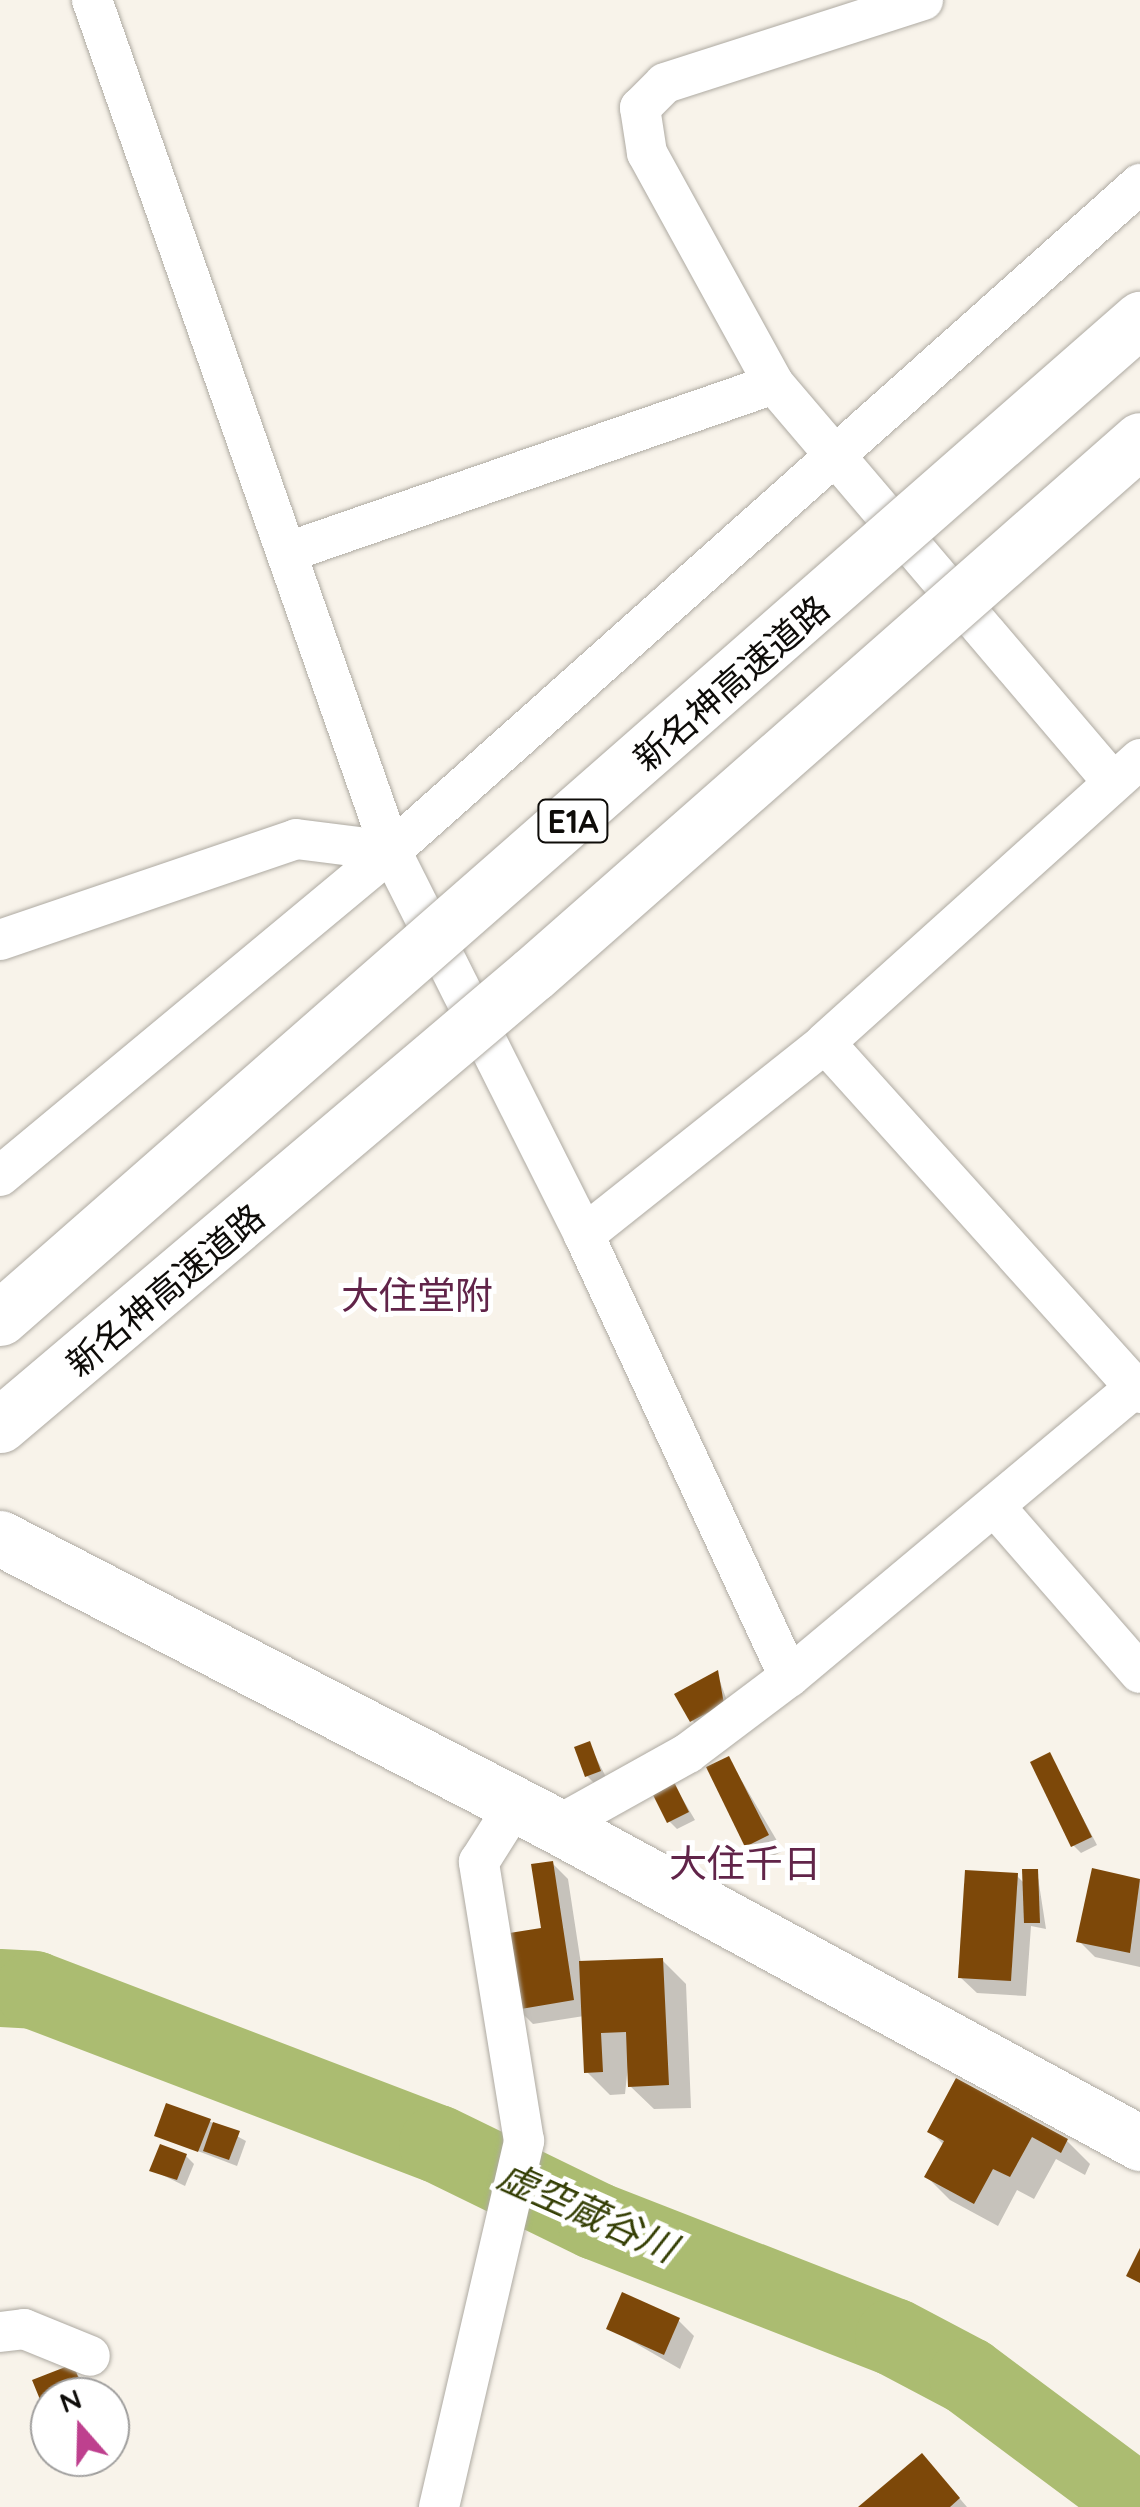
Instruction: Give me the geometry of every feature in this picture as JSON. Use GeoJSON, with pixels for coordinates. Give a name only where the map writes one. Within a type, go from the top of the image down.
{"type":"FeatureCollection","features":[{"type":"Feature","properties":{"kind":"main road","name":"新名神高速道路"},"geometry":{"type":"LineString","coordinates":[[0,1318],[1140,319]]}},
{"type":"Feature","properties":{"kind":"main road","name":"新名神高速道路"},"geometry":{"type":"LineString","coordinates":[[0,1424],[181,1278],[1140,440]]}},
{"type":"Feature","properties":{"kind":"main road"},"geometry":{"type":"LineString","coordinates":[[0,1538],[536,1815],[1140,2143]]}},
{"type":"Feature","properties":{"kind":"street"},"geometry":{"type":"LineString","coordinates":[[92,0],[391,850],[584,1234],[789,1677]]}},
{"type":"Feature","properties":{"kind":"street"},"geometry":{"type":"LineString","coordinates":[[584,1234],[826,1043],[1127,770],[837,458],[774,384],[647,153],[640,108],[665,83],[923,0]]}},
{"type":"Feature","properties":{"kind":"street"},"geometry":{"type":"LineString","coordinates":[[0,1176],[391,850],[837,458],[1140,184]]}},
{"type":"Feature","properties":{"kind":"street"},"geometry":{"type":"LineString","coordinates":[[288,552],[774,384]]}},
{"type":"Feature","properties":{"kind":"street"},"geometry":{"type":"LineString","coordinates":[[0,940],[296,838],[391,850]]}},
{"type":"Feature","properties":{"kind":"street"},"geometry":{"type":"LineString","coordinates":[[439,2507],[524,2141],[479,1862],[536,1815],[688,1753],[789,1677],[1138,1388],[826,1043]]}},
{"type":"Feature","properties":{"kind":"street"},"geometry":{"type":"LineString","coordinates":[[995,1507],[1140,1673]]}},
{"type":"Feature","properties":{"kind":"street"},"geometry":{"type":"LineString","coordinates":[[0,2332],[24,2329],[90,2356]]}},
{"type":"Feature","properties":{"kind":"building"},"geometry":{"type":"Polygon","coordinates":[[[718,1670],[724,1704],[690,1722],[674,1694],[718,1670]]]}},
{"type":"Feature","properties":{"kind":"building"},"geometry":{"type":"Polygon","coordinates":[[[590,1741],[601,1771],[585,1777],[574,1747],[590,1741]]]}},
{"type":"Feature","properties":{"kind":"building"},"geometry":{"type":"Polygon","coordinates":[[[1050,1752],[1092,1837],[1071,1847],[1030,1762],[1050,1752]]]}},
{"type":"Feature","properties":{"kind":"building"},"geometry":{"type":"Polygon","coordinates":[[[729,1756],[769,1835],[745,1847],[706,1767],[729,1756]]]}},
{"type":"Feature","properties":{"kind":"building"},"geometry":{"type":"Polygon","coordinates":[[[673,1780],[689,1812],[667,1823],[651,1791],[673,1780]]]}},
{"type":"Feature","properties":{"kind":"building"},"geometry":{"type":"Polygon","coordinates":[[[553,1861],[574,2000],[515,2010],[503,1934],[541,1928],[531,1864],[553,1861]]]}},
{"type":"Feature","properties":{"kind":"building"},"geometry":{"type":"Polygon","coordinates":[[[1092,1868],[1140,1879],[1130,1953],[1076,1942],[1092,1868]]]}},
{"type":"Feature","properties":{"kind":"building"},"geometry":{"type":"Polygon","coordinates":[[[1022,1869],[1038,1869],[1040,1923],[1024,1923],[1022,1869]]]}},
{"type":"Feature","properties":{"kind":"building"},"geometry":{"type":"Polygon","coordinates":[[[965,1870],[1018,1873],[1011,1981],[958,1978],[965,1870]]]}},
{"type":"Feature","properties":{"kind":"building"},"geometry":{"type":"Polygon","coordinates":[[[663,1958],[669,2085],[628,2087],[626,2032],[601,2033],[603,2072],[584,2073],[579,1961],[663,1958]]]}},
{"type":"Feature","properties":{"kind":"building"},"geometry":{"type":"Polygon","coordinates":[[[956,2078],[1068,2139],[1061,2153],[1032,2137],[1010,2177],[993,2169],[974,2204],[924,2177],[944,2141],[927,2132],[956,2078]]]}},
{"type":"Feature","properties":{"kind":"building"},"geometry":{"type":"Polygon","coordinates":[[[166,2103],[211,2119],[198,2152],[154,2136],[166,2103]]]}},
{"type":"Feature","properties":{"kind":"building"},"geometry":{"type":"Polygon","coordinates":[[[213,2122],[240,2131],[229,2160],[203,2151],[213,2122]]]}},
{"type":"Feature","properties":{"kind":"building"},"geometry":{"type":"Polygon","coordinates":[[[160,2144],[187,2154],[177,2180],[149,2171],[160,2144]]]}},
{"type":"Feature","properties":{"kind":"building"},"geometry":{"type":"Polygon","coordinates":[[[1140,2248],[1140,2283],[1126,2276],[1140,2248]]]}},
{"type":"Feature","properties":{"kind":"building"},"geometry":{"type":"Polygon","coordinates":[[[622,2292],[680,2318],[664,2355],[606,2329],[622,2292]]]}},
{"type":"Feature","properties":{"kind":"building"},"geometry":{"type":"Polygon","coordinates":[[[73,2364],[78,2377],[40,2377],[73,2364]]]}},
{"type":"Feature","properties":{"kind":"building"},"geometry":{"type":"Polygon","coordinates":[[[922,2453],[960,2498],[950,2507],[858,2507],[922,2453]]]}},
{"type":"Feature","properties":{"kind":"waterway","name":"虚空蔵谷川"},"geometry":{"type":"LineString","coordinates":[[0,1988],[34,1990],[438,2144],[596,2221],[894,2337],[968,2376],[1140,2504]]}},
{"type":"Feature","properties":{"kind":"district","name":"大住堂附"},"geometry":{"type":"Point","coordinates":[417,1296]}},
{"type":"Feature","properties":{"kind":"district","name":"大住千日"},"geometry":{"type":"Point","coordinates":[745,1864]}}]}
